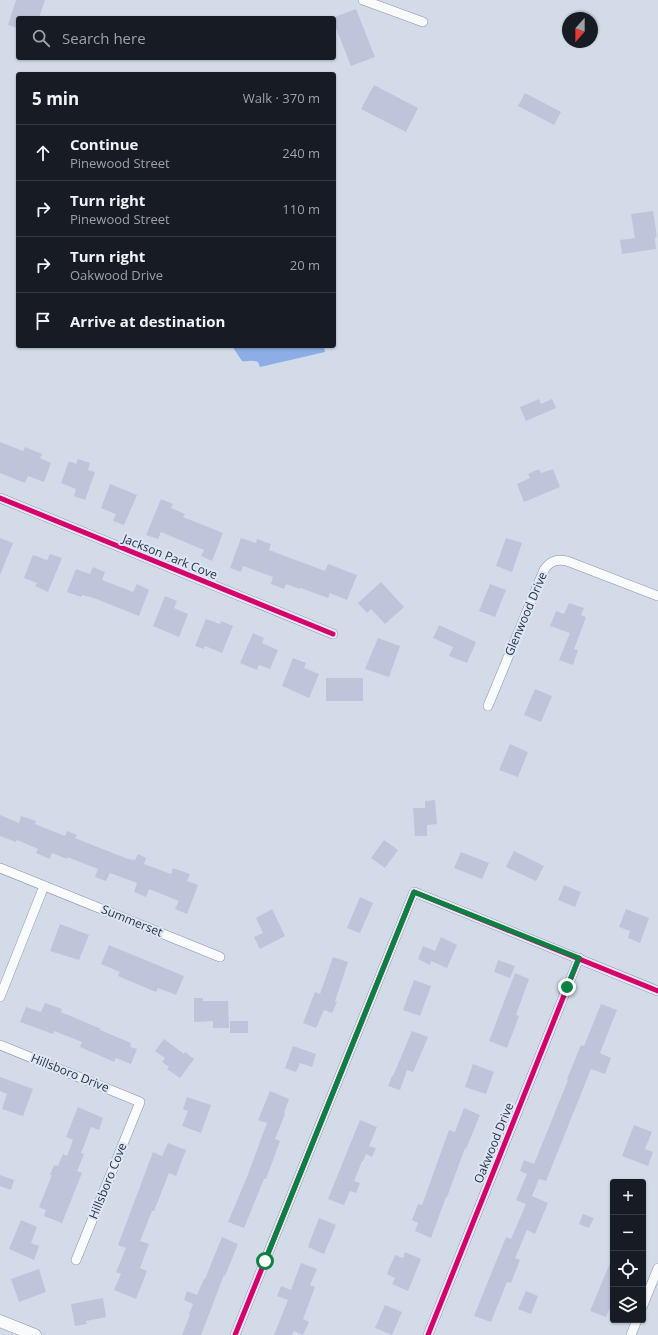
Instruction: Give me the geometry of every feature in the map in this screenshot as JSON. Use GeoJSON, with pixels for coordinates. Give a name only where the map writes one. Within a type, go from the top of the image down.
{"type":"FeatureCollection","features":[{"type":"Feature","properties":{"kind":"street"},"geometry":{"type":"LineString","coordinates":[[363,0],[423,22]]}},
{"type":"Feature","properties":{"kind":"street","name":"Jackson Park Cove"},"geometry":{"type":"LineString","coordinates":[[0,498],[333,634]]}},
{"type":"Feature","properties":{"kind":"street","name":"Glenwood Drive"},"geometry":{"type":"LineString","coordinates":[[488,706],[544,570],[551,562],[560,560],[566,561],[658,596]]}},
{"type":"Feature","properties":{"kind":"street","name":"Summerset"},"geometry":{"type":"LineString","coordinates":[[0,868],[220,957]]}},
{"type":"Feature","properties":{"kind":"street"},"geometry":{"type":"LineString","coordinates":[[0,997],[44,886]]}},
{"type":"Feature","properties":{"kind":"street"},"geometry":{"type":"LineString","coordinates":[[235,1335],[414,892],[658,991]]}},
{"type":"Feature","properties":{"kind":"street","name":"Oakwood Drive"},"geometry":{"type":"LineString","coordinates":[[428,1335],[579,958]]}},
{"type":"Feature","properties":{"kind":"street","name":"Hillsboro Drive"},"geometry":{"type":"LineString","coordinates":[[0,1045],[140,1102]]}},
{"type":"Feature","properties":{"kind":"street","name":"Hillsboro Cove"},"geometry":{"type":"LineString","coordinates":[[76,1260],[140,1102]]}},
{"type":"Feature","properties":{"kind":"street"},"geometry":{"type":"LineString","coordinates":[[646,1298],[658,1268]]}},
{"type":"Feature","properties":{"kind":"street"},"geometry":{"type":"LineString","coordinates":[[0,1321],[35,1335]]}},
{"type":"Feature","properties":{"kind":"street"},"geometry":{"type":"LineString","coordinates":[[631,1335],[636,1323]]}},
{"type":"Feature","properties":{"kind":"water"},"geometry":{"type":"Polygon","coordinates":[[[233,348],[324,348],[325,352],[260,367],[258,362],[242,361],[233,348]]]}},
{"type":"Feature","properties":{"kind":"building"},"geometry":{"type":"Polygon","coordinates":[[[16,0],[45,0],[40,16],[16,16],[16,27],[8,25],[16,0]]]}},
{"type":"Feature","properties":{"kind":"building"},"geometry":{"type":"Polygon","coordinates":[[[356,9],[375,57],[351,66],[336,28],[336,16],[356,9]]]}},
{"type":"Feature","properties":{"kind":"building"},"geometry":{"type":"Polygon","coordinates":[[[374,85],[418,108],[406,132],[361,109],[374,85]]]}},
{"type":"Feature","properties":{"kind":"building"},"geometry":{"type":"Polygon","coordinates":[[[525,93],[561,112],[554,125],[518,106],[525,93]]]}},
{"type":"Feature","properties":{"kind":"building"},"geometry":{"type":"Polygon","coordinates":[[[653,211],[657,237],[655,238],[656,249],[622,254],[620,240],[635,238],[631,214],[653,211]]]}},
{"type":"Feature","properties":{"kind":"building"},"geometry":{"type":"Polygon","coordinates":[[[539,399],[541,404],[552,399],[556,408],[526,421],[520,407],[539,399]]]}},
{"type":"Feature","properties":{"kind":"building"},"geometry":{"type":"Polygon","coordinates":[[[0,442],[23,451],[25,447],[42,454],[40,458],[51,463],[44,482],[28,476],[25,483],[0,473],[0,442]]]}},
{"type":"Feature","properties":{"kind":"building"},"geometry":{"type":"Polygon","coordinates":[[[78,459],[90,463],[88,470],[95,472],[85,500],[74,496],[76,489],[61,483],[69,461],[76,464],[78,459]]]}},
{"type":"Feature","properties":{"kind":"building"},"geometry":{"type":"Polygon","coordinates":[[[539,469],[541,473],[553,469],[560,487],[524,502],[517,484],[530,478],[528,474],[539,469]]]}},
{"type":"Feature","properties":{"kind":"building"},"geometry":{"type":"Polygon","coordinates":[[[110,484],[137,495],[124,525],[113,521],[116,514],[101,508],[110,484]]]}},
{"type":"Feature","properties":{"kind":"building"},"geometry":{"type":"Polygon","coordinates":[[[161,499],[173,504],[171,508],[185,514],[183,517],[223,533],[212,561],[201,556],[204,550],[161,532],[158,539],[146,535],[161,499]]]}},
{"type":"Feature","properties":{"kind":"building"},"geometry":{"type":"Polygon","coordinates":[[[0,538],[13,543],[0,575],[0,538]]]}},
{"type":"Feature","properties":{"kind":"building"},"geometry":{"type":"Polygon","coordinates":[[[241,538],[256,543],[257,539],[271,544],[269,550],[325,571],[328,564],[357,575],[347,600],[330,593],[328,598],[286,584],[284,589],[271,584],[273,577],[243,566],[241,572],[230,568],[241,538]]]}},
{"type":"Feature","properties":{"kind":"building"},"geometry":{"type":"Polygon","coordinates":[[[506,538],[522,543],[512,572],[496,566],[506,538]]]}},
{"type":"Feature","properties":{"kind":"building"},"geometry":{"type":"Polygon","coordinates":[[[50,554],[62,558],[48,592],[35,586],[37,583],[24,578],[33,555],[47,560],[50,554]]]}},
{"type":"Feature","properties":{"kind":"building"},"geometry":{"type":"Polygon","coordinates":[[[93,567],[105,572],[102,580],[133,592],[137,584],[149,590],[139,616],[94,598],[82,595],[81,597],[67,592],[76,569],[90,574],[93,567]]]}},
{"type":"Feature","properties":{"kind":"building"},"geometry":{"type":"Polygon","coordinates":[[[381,582],[404,607],[385,624],[371,609],[367,613],[358,603],[381,582]]]}},
{"type":"Feature","properties":{"kind":"building"},"geometry":{"type":"Polygon","coordinates":[[[490,584],[506,590],[495,617],[479,611],[490,584]]]}},
{"type":"Feature","properties":{"kind":"building"},"geometry":{"type":"Polygon","coordinates":[[[165,596],[177,601],[174,608],[188,614],[179,637],[153,626],[165,596]]]}},
{"type":"Feature","properties":{"kind":"building"},"geometry":{"type":"Polygon","coordinates":[[[569,603],[584,608],[581,615],[586,617],[574,649],[578,650],[573,665],[559,660],[570,633],[550,626],[556,611],[564,614],[569,603]]]}},
{"type":"Feature","properties":{"kind":"building"},"geometry":{"type":"Polygon","coordinates":[[[206,619],[220,624],[221,621],[233,626],[222,653],[205,646],[204,649],[195,646],[206,619]]]}},
{"type":"Feature","properties":{"kind":"building"},"geometry":{"type":"Polygon","coordinates":[[[439,625],[476,642],[467,663],[449,656],[453,647],[433,638],[439,625]]]}},
{"type":"Feature","properties":{"kind":"building"},"geometry":{"type":"Polygon","coordinates":[[[253,633],[264,638],[262,643],[278,650],[270,669],[259,665],[257,670],[240,663],[253,633]]]}},
{"type":"Feature","properties":{"kind":"building"},"geometry":{"type":"Polygon","coordinates":[[[378,638],[400,646],[389,677],[365,669],[378,638]]]}},
{"type":"Feature","properties":{"kind":"building"},"geometry":{"type":"Polygon","coordinates":[[[293,658],[306,663],[304,668],[319,674],[309,698],[282,686],[293,658]]]}},
{"type":"Feature","properties":{"kind":"building"},"geometry":{"type":"Polygon","coordinates":[[[326,678],[363,678],[363,701],[326,701],[326,678]]]}},
{"type":"Feature","properties":{"kind":"building"},"geometry":{"type":"Polygon","coordinates":[[[535,689],[552,696],[541,722],[524,715],[535,689]]]}},
{"type":"Feature","properties":{"kind":"building"},"geometry":{"type":"Polygon","coordinates":[[[510,744],[528,752],[518,777],[499,770],[510,744]]]}},
{"type":"Feature","properties":{"kind":"building"},"geometry":{"type":"Polygon","coordinates":[[[435,800],[437,824],[427,825],[427,836],[415,836],[413,808],[425,808],[425,801],[435,800]]]}},
{"type":"Feature","properties":{"kind":"building"},"geometry":{"type":"Polygon","coordinates":[[[0,815],[19,823],[21,816],[36,821],[35,824],[65,836],[67,831],[77,835],[75,838],[128,859],[135,860],[138,854],[146,858],[144,864],[171,874],[173,868],[190,874],[187,881],[198,885],[187,914],[175,909],[179,901],[149,889],[146,897],[134,892],[137,883],[110,873],[106,881],[95,877],[98,869],[52,853],[50,859],[36,853],[38,849],[17,840],[16,842],[0,836],[0,815]]]}},
{"type":"Feature","properties":{"kind":"building"},"geometry":{"type":"Polygon","coordinates":[[[384,840],[398,850],[385,868],[371,858],[384,840]]]}},
{"type":"Feature","properties":{"kind":"building"},"geometry":{"type":"Polygon","coordinates":[[[514,851],[544,866],[536,881],[506,867],[514,851]]]}},
{"type":"Feature","properties":{"kind":"building"},"geometry":{"type":"Polygon","coordinates":[[[461,852],[489,863],[482,879],[454,868],[461,852]]]}},
{"type":"Feature","properties":{"kind":"building"},"geometry":{"type":"Polygon","coordinates":[[[564,885],[581,892],[575,907],[558,900],[564,885]]]}},
{"type":"Feature","properties":{"kind":"building"},"geometry":{"type":"Polygon","coordinates":[[[360,897],[373,903],[360,933],[347,928],[360,897]]]}},
{"type":"Feature","properties":{"kind":"building"},"geometry":{"type":"Polygon","coordinates":[[[272,909],[285,936],[260,949],[254,937],[263,933],[256,918],[272,909]]]}},
{"type":"Feature","properties":{"kind":"building"},"geometry":{"type":"Polygon","coordinates":[[[626,909],[649,918],[640,943],[628,938],[630,931],[619,927],[626,909]]]}},
{"type":"Feature","properties":{"kind":"building"},"geometry":{"type":"Polygon","coordinates":[[[60,924],[89,935],[79,960],[50,951],[60,924]]]}},
{"type":"Feature","properties":{"kind":"building"},"geometry":{"type":"Polygon","coordinates":[[[441,937],[457,945],[447,968],[431,961],[430,965],[418,959],[423,946],[435,951],[441,937]]]}},
{"type":"Feature","properties":{"kind":"building"},"geometry":{"type":"Polygon","coordinates":[[[109,945],[184,976],[176,995],[158,988],[156,992],[118,976],[120,972],[101,964],[109,945]]]}},
{"type":"Feature","properties":{"kind":"building"},"geometry":{"type":"Polygon","coordinates":[[[333,957],[348,962],[335,1001],[337,1002],[332,1013],[324,1010],[316,1028],[303,1023],[315,992],[320,994],[333,957]]]}},
{"type":"Feature","properties":{"kind":"building"},"geometry":{"type":"Polygon","coordinates":[[[498,960],[515,966],[510,978],[494,972],[498,960]]]}},
{"type":"Feature","properties":{"kind":"building"},"geometry":{"type":"Polygon","coordinates":[[[515,973],[529,979],[516,1015],[519,1016],[507,1048],[489,1041],[515,973]]]}},
{"type":"Feature","properties":{"kind":"building"},"geometry":{"type":"Polygon","coordinates":[[[414,980],[431,986],[420,1016],[403,1010],[414,980]]]}},
{"type":"Feature","properties":{"kind":"building"},"geometry":{"type":"Polygon","coordinates":[[[194,998],[203,998],[203,1001],[228,1001],[229,1028],[213,1028],[213,1021],[194,1022],[194,998]]]}},
{"type":"Feature","properties":{"kind":"building"},"geometry":{"type":"Polygon","coordinates":[[[45,1003],[62,1009],[61,1012],[131,1043],[130,1047],[137,1049],[131,1064],[116,1058],[114,1062],[80,1047],[82,1042],[54,1031],[53,1034],[20,1022],[26,1007],[41,1012],[45,1003]]]}},
{"type":"Feature","properties":{"kind":"building"},"geometry":{"type":"Polygon","coordinates":[[[601,1004],[617,1010],[600,1053],[611,1058],[605,1074],[591,1069],[546,1181],[539,1179],[532,1196],[548,1203],[535,1234],[527,1230],[515,1258],[520,1260],[511,1283],[507,1282],[491,1322],[474,1316],[506,1237],[511,1239],[526,1204],[516,1200],[527,1174],[520,1171],[524,1160],[534,1164],[581,1045],[584,1046],[601,1004]]]}},
{"type":"Feature","properties":{"kind":"building"},"geometry":{"type":"Polygon","coordinates":[[[230,1021],[248,1021],[248,1033],[230,1033],[230,1021]]]}},
{"type":"Feature","properties":{"kind":"building"},"geometry":{"type":"Polygon","coordinates":[[[412,1031],[428,1037],[413,1072],[407,1070],[400,1090],[388,1086],[412,1031]]]}},
{"type":"Feature","properties":{"kind":"building"},"geometry":{"type":"Polygon","coordinates":[[[164,1039],[184,1054],[185,1052],[194,1059],[180,1078],[167,1069],[169,1067],[162,1062],[165,1058],[155,1051],[164,1039]]]}},
{"type":"Feature","properties":{"kind":"building"},"geometry":{"type":"Polygon","coordinates":[[[293,1046],[316,1054],[312,1067],[300,1063],[296,1072],[285,1068],[293,1046]]]}},
{"type":"Feature","properties":{"kind":"building"},"geometry":{"type":"Polygon","coordinates":[[[473,1064],[494,1072],[486,1094],[465,1087],[473,1064]]]}},
{"type":"Feature","properties":{"kind":"building"},"geometry":{"type":"Polygon","coordinates":[[[0,1077],[33,1089],[23,1116],[2,1109],[7,1094],[0,1091],[0,1077]]]}},
{"type":"Feature","properties":{"kind":"building"},"geometry":{"type":"Polygon","coordinates":[[[270,1091],[289,1099],[275,1139],[280,1141],[266,1179],[264,1179],[244,1228],[228,1222],[267,1123],[258,1120],[270,1091]]]}},
{"type":"Feature","properties":{"kind":"building"},"geometry":{"type":"Polygon","coordinates":[[[187,1097],[211,1105],[201,1133],[182,1126],[188,1111],[183,1109],[187,1097]]]}},
{"type":"Feature","properties":{"kind":"building"},"geometry":{"type":"Polygon","coordinates":[[[78,1107],[103,1118],[99,1130],[91,1127],[81,1153],[84,1154],[77,1171],[82,1173],[62,1223],[44,1216],[46,1210],[39,1207],[52,1175],[50,1175],[54,1165],[58,1166],[63,1154],[67,1156],[73,1140],[66,1137],[78,1107]]]}},
{"type":"Feature","properties":{"kind":"building"},"geometry":{"type":"Polygon","coordinates":[[[464,1108],[480,1115],[466,1149],[465,1148],[431,1238],[415,1231],[418,1223],[412,1220],[418,1204],[422,1205],[449,1130],[455,1132],[464,1108]]]}},
{"type":"Feature","properties":{"kind":"building"},"geometry":{"type":"Polygon","coordinates":[[[360,1120],[377,1127],[369,1146],[376,1148],[372,1157],[366,1154],[362,1161],[354,1181],[360,1183],[356,1193],[350,1191],[344,1205],[328,1199],[360,1120]]]}},
{"type":"Feature","properties":{"kind":"building"},"geometry":{"type":"Polygon","coordinates":[[[634,1125],[652,1132],[645,1149],[653,1152],[648,1166],[622,1156],[634,1125]]]}},
{"type":"Feature","properties":{"kind":"building"},"geometry":{"type":"Polygon","coordinates":[[[168,1143],[186,1150],[176,1176],[169,1173],[140,1241],[149,1244],[140,1268],[147,1271],[136,1299],[114,1290],[121,1274],[116,1272],[126,1248],[118,1245],[153,1152],[162,1156],[168,1143]]]}},
{"type":"Feature","properties":{"kind":"building"},"geometry":{"type":"Polygon","coordinates":[[[0,1175],[14,1180],[11,1190],[0,1186],[0,1175]]]}},
{"type":"Feature","properties":{"kind":"building"},"geometry":{"type":"Polygon","coordinates":[[[583,1214],[594,1218],[589,1228],[579,1224],[583,1214]]]}},
{"type":"Feature","properties":{"kind":"building"},"geometry":{"type":"Polygon","coordinates":[[[319,1218],[336,1225],[324,1254],[308,1247],[319,1218]]]}},
{"type":"Feature","properties":{"kind":"building"},"geometry":{"type":"Polygon","coordinates":[[[21,1220],[37,1227],[31,1243],[39,1246],[34,1260],[9,1249],[21,1220]]]}},
{"type":"Feature","properties":{"kind":"building"},"geometry":{"type":"Polygon","coordinates":[[[222,1237],[238,1244],[225,1276],[224,1275],[201,1335],[182,1335],[193,1304],[184,1300],[187,1291],[197,1295],[222,1237]]]}},
{"type":"Feature","properties":{"kind":"building"},"geometry":{"type":"Polygon","coordinates":[[[405,1252],[421,1259],[408,1291],[392,1284],[395,1278],[387,1274],[395,1255],[403,1258],[405,1252]]]}},
{"type":"Feature","properties":{"kind":"building"},"geometry":{"type":"Polygon","coordinates":[[[301,1263],[317,1269],[310,1285],[315,1287],[303,1319],[309,1322],[303,1335],[294,1331],[292,1335],[274,1335],[288,1300],[277,1296],[281,1286],[291,1290],[301,1263]]]}},
{"type":"Feature","properties":{"kind":"building"},"geometry":{"type":"Polygon","coordinates":[[[610,1263],[610,1307],[606,1317],[590,1311],[610,1263]]]}},
{"type":"Feature","properties":{"kind":"building"},"geometry":{"type":"Polygon","coordinates":[[[39,1269],[46,1292],[19,1302],[11,1279],[39,1269]]]}},
{"type":"Feature","properties":{"kind":"building"},"geometry":{"type":"Polygon","coordinates":[[[526,1291],[538,1296],[531,1314],[518,1309],[526,1291]]]}},
{"type":"Feature","properties":{"kind":"building"},"geometry":{"type":"Polygon","coordinates":[[[103,1298],[106,1317],[86,1321],[87,1324],[75,1326],[71,1304],[103,1298]]]}},
{"type":"Feature","properties":{"kind":"building"},"geometry":{"type":"Polygon","coordinates":[[[385,1305],[402,1312],[392,1335],[375,1328],[385,1305]]]}},
{"type":"Feature","properties":{"kind":"cycle path"},"geometry":{"type":"LineString","coordinates":[[0,498],[333,634]]}},
{"type":"Feature","properties":{"kind":"cycle path"},"geometry":{"type":"LineString","coordinates":[[235,1335],[414,892],[658,991]]}},
{"type":"Feature","properties":{"kind":"cycle path"},"geometry":{"type":"LineString","coordinates":[[428,1335],[579,958]]}},
{"type":"Feature","properties":{"kind":"route"},"geometry":{"type":"LineString","coordinates":[[265,1261],[414,892],[579,958],[567,987]]}}]}
